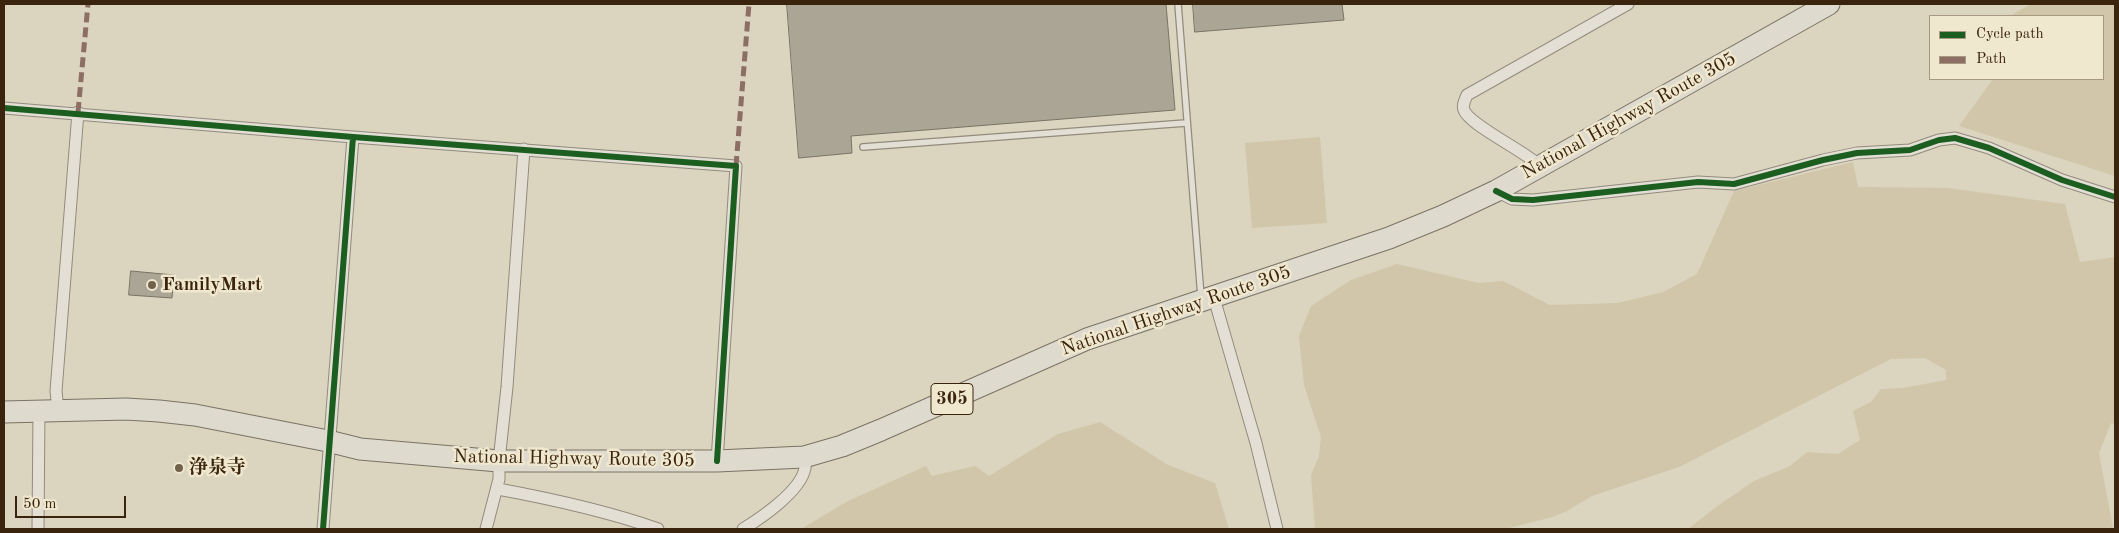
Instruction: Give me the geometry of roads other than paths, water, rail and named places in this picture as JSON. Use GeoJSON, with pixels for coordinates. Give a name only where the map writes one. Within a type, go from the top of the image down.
{"type":"FeatureCollection","features":[{"type":"Feature","properties":{"kind":"highway","name":"National Highway Route 305"},"geometry":{"type":"LineString","coordinates":[[4,412],[160,410],[328,441],[360,449],[499,461],[717,461],[804,456],[842,446],[881,430],[1087,339],[1389,238],[1443,216],[1496,191],[1829,4]]}},
{"type":"Feature","properties":{"kind":"street"},"geometry":{"type":"LineString","coordinates":[[1540,166],[1531,156],[1477,124],[1464,112],[1463,104],[1467,95],[1628,4]]}},
{"type":"Feature","properties":{"kind":"street"},"geometry":{"type":"LineString","coordinates":[[4,108],[78,112],[353,137],[736,166],[717,461]]}},
{"type":"Feature","properties":{"kind":"street"},"geometry":{"type":"LineString","coordinates":[[38,529],[48,410],[56,391],[78,112]]}},
{"type":"Feature","properties":{"kind":"street"},"geometry":{"type":"LineString","coordinates":[[323,529],[328,441],[353,137]]}},
{"type":"Feature","properties":{"kind":"street"},"geometry":{"type":"LineString","coordinates":[[1496,191],[1512,199],[1533,200],[1698,182],[1734,184],[1823,160],[1857,153],[1910,150],[1939,140],[1954,138],[1989,148],[2062,180],[2115,197]]}},
{"type":"Feature","properties":{"kind":"street"},"geometry":{"type":"LineString","coordinates":[[486,529],[498,489],[524,149]]}},
{"type":"Feature","properties":{"kind":"street"},"geometry":{"type":"LineString","coordinates":[[1208,300],[1256,443],[1277,529]]}},
{"type":"Feature","properties":{"kind":"street"},"geometry":{"type":"LineString","coordinates":[[743,529],[788,495],[798,484],[805,468],[804,456]]}},
{"type":"Feature","properties":{"kind":"street"},"geometry":{"type":"LineString","coordinates":[[498,489],[538,496],[634,525],[658,529]]}},
{"type":"Feature","properties":{"kind":"lane"},"geometry":{"type":"LineString","coordinates":[[1178,4],[1186,122],[1208,300]]}},
{"type":"Feature","properties":{"kind":"lane"},"geometry":{"type":"LineString","coordinates":[[863,147],[1186,122]]}},
{"type":"Feature","properties":{"kind":"place","name":"FamilyMart"},"geometry":{"type":"Point","coordinates":[152,285]}},
{"type":"Feature","properties":{"kind":"place","name":"浄泉寺"},"geometry":{"type":"Point","coordinates":[179,468]}}]}
